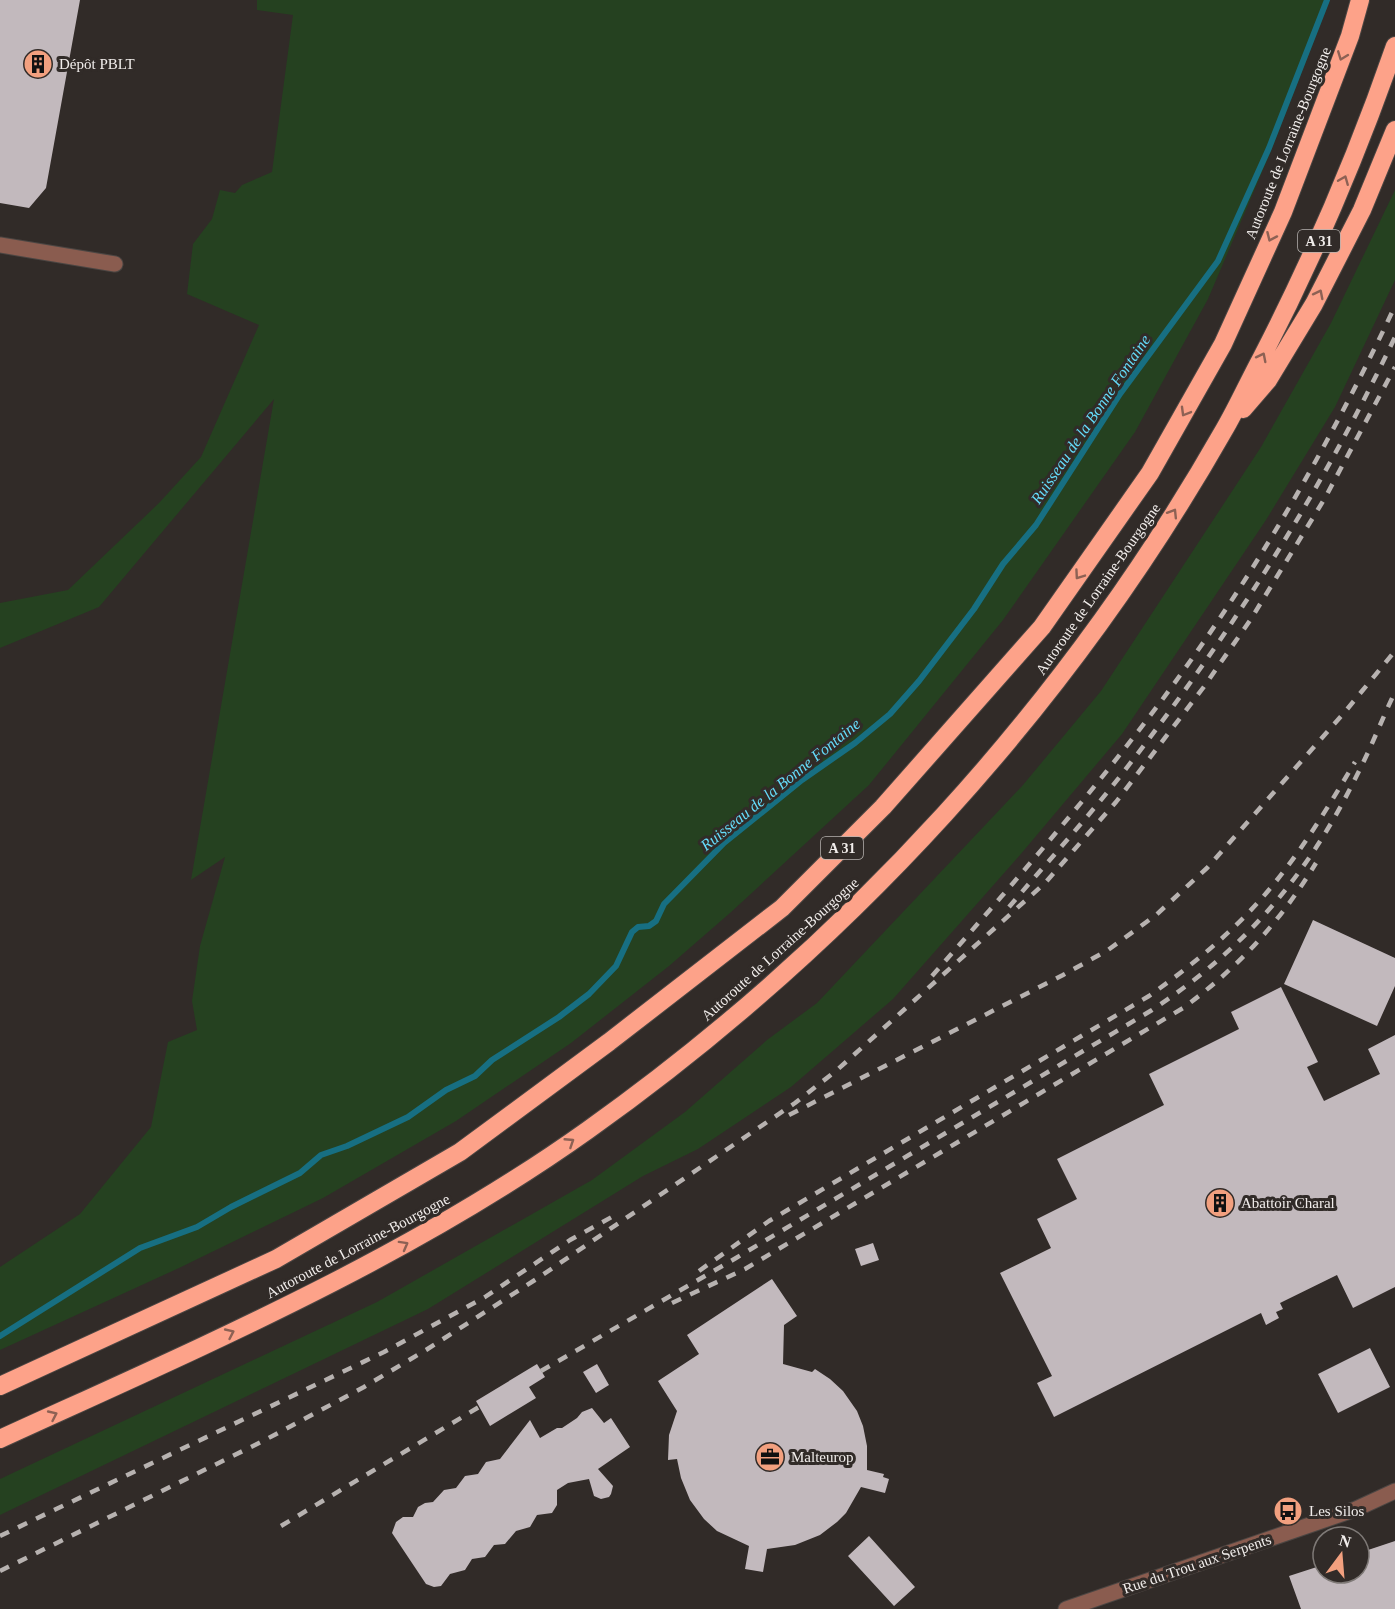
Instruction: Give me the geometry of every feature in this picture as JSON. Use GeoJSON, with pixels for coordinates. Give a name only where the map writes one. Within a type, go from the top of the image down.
{"type":"FeatureCollection","features":[{"type":"Feature","properties":{"kind":"highway","name":"Autoroute de Lorraine-Bourgogne"},"geometry":{"type":"LineString","coordinates":[[0,1386],[276,1259],[460,1152],[609,1042],[782,908],[883,807],[1042,627],[1150,473],[1223,344],[1278,222],[1350,36],[1360,0]]}},
{"type":"Feature","properties":{"kind":"highway","name":"Autoroute de Lorraine-Bourgogne"},"geometry":{"type":"LineString","coordinates":[[0,1439],[330,1284],[408,1243],[508,1182],[587,1130],[732,1018],[816,945],[894,869],[1012,737],[1081,649],[1142,562],[1226,428],[1291,301],[1328,221],[1372,113],[1395,46]]}},
{"type":"Feature","properties":{"kind":"highway"},"geometry":{"type":"LineString","coordinates":[[1226,428],[1268,381],[1314,304],[1362,210],[1395,130]]}},
{"type":"Feature","properties":{"kind":"street"},"geometry":{"type":"LineString","coordinates":[[0,245],[115,264]]}},
{"type":"Feature","properties":{"kind":"street","name":"Rue du Trou aux Serpents"},"geometry":{"type":"LineString","coordinates":[[1066,1609],[1356,1509],[1395,1491]]}},
{"type":"Feature","properties":{"kind":"green space"},"geometry":{"type":"Polygon","coordinates":[[[257,0],[1330,0],[1271,151],[1208,299],[1135,432],[1003,620],[869,785],[669,966],[571,1043],[456,1121],[323,1198],[179,1268],[0,1350],[0,1267],[80,1214],[151,1127],[168,1042],[197,1030],[192,1001],[200,946],[225,857],[191,880],[274,399],[99,607],[0,648],[0,603],[68,590],[159,503],[201,457],[259,325],[187,294],[193,244],[212,219],[220,190],[235,193],[242,185],[272,172],[293,15],[257,10],[257,0]]]}},
{"type":"Feature","properties":{"kind":"green space"},"geometry":{"type":"Polygon","coordinates":[[[1395,190],[1395,280],[1335,407],[1266,520],[1122,734],[1020,855],[893,999],[791,1087],[698,1149],[643,1176],[428,1309],[0,1515],[0,1479],[377,1302],[592,1180],[685,1112],[767,1040],[817,1003],[1023,785],[1101,691],[1261,447],[1331,323],[1395,190]]]}},
{"type":"Feature","properties":{"kind":"building","name":"Dépôt PBLT"},"geometry":{"type":"Polygon","coordinates":[[[0,0],[80,0],[46,188],[29,208],[0,203],[0,0]]]}},
{"type":"Feature","properties":{"kind":"building"},"geometry":{"type":"Polygon","coordinates":[[[1313,920],[1395,958],[1395,986],[1377,1026],[1284,984],[1313,920]]]}},
{"type":"Feature","properties":{"kind":"building","name":"Abattoir Charal"},"geometry":{"type":"Polygon","coordinates":[[[1281,987],[1318,1062],[1307,1067],[1324,1101],[1380,1074],[1368,1049],[1395,1035],[1395,1287],[1353,1308],[1337,1275],[1280,1303],[1283,1309],[1276,1312],[1279,1318],[1266,1325],[1261,1313],[1054,1417],[1037,1383],[1052,1376],[1000,1273],[1051,1248],[1037,1219],[1077,1199],[1057,1159],[1164,1105],[1149,1074],[1239,1029],[1231,1012],[1281,987]]]}},
{"type":"Feature","properties":{"kind":"building"},"geometry":{"type":"Polygon","coordinates":[[[873,1243],[879,1260],[861,1266],[855,1249],[873,1243]]]}},
{"type":"Feature","properties":{"kind":"building"},"geometry":{"type":"Polygon","coordinates":[[[772,1279],[797,1316],[784,1325],[783,1364],[812,1372],[815,1369],[843,1391],[857,1411],[863,1426],[867,1446],[867,1470],[884,1474],[883,1477],[889,1479],[885,1493],[861,1487],[846,1513],[820,1535],[795,1545],[767,1549],[763,1572],[745,1569],[749,1546],[717,1531],[704,1519],[690,1500],[681,1478],[677,1459],[668,1460],[669,1435],[677,1411],[658,1381],[699,1354],[687,1335],[772,1279]]]}},
{"type":"Feature","properties":{"kind":"building"},"geometry":{"type":"Polygon","coordinates":[[[1370,1348],[1390,1387],[1338,1413],[1318,1374],[1370,1348]]]}},
{"type":"Feature","properties":{"kind":"building"},"geometry":{"type":"Polygon","coordinates":[[[537,1364],[545,1377],[529,1387],[536,1398],[490,1426],[476,1401],[537,1364]]]}},
{"type":"Feature","properties":{"kind":"building"},"geometry":{"type":"Polygon","coordinates":[[[597,1364],[609,1385],[596,1393],[583,1372],[597,1364]]]}},
{"type":"Feature","properties":{"kind":"building"},"geometry":{"type":"Polygon","coordinates":[[[592,1408],[604,1423],[611,1418],[630,1447],[598,1469],[613,1486],[609,1497],[601,1499],[594,1496],[589,1479],[568,1483],[557,1490],[557,1505],[552,1513],[537,1515],[530,1527],[516,1531],[505,1544],[494,1545],[485,1557],[472,1559],[465,1570],[450,1574],[441,1586],[434,1587],[426,1584],[392,1533],[396,1522],[403,1517],[413,1517],[418,1507],[433,1502],[444,1490],[456,1488],[465,1476],[478,1474],[486,1462],[500,1459],[530,1420],[540,1438],[557,1428],[562,1428],[582,1412],[592,1408]]]}},
{"type":"Feature","properties":{"kind":"building"},"geometry":{"type":"Polygon","coordinates":[[[869,1536],[915,1587],[894,1606],[848,1556],[869,1536]]]}},
{"type":"Feature","properties":{"kind":"building"},"geometry":{"type":"Polygon","coordinates":[[[1395,1541],[1395,1609],[1301,1609],[1289,1576],[1311,1569],[1311,1585],[1371,1585],[1371,1549],[1395,1541]]]}},
{"type":"Feature","properties":{"kind":"waterway","name":"Ruisseau de la Bonne Fontaine"},"geometry":{"type":"LineString","coordinates":[[0,1336],[140,1248],[197,1227],[231,1207],[300,1173],[321,1155],[347,1146],[408,1117],[446,1090],[475,1076],[492,1060],[559,1017],[589,994],[616,966],[632,932],[638,927],[649,926],[656,921],[664,904],[724,843],[802,780],[855,743],[890,714],[919,681],[974,609],[1003,564],[1036,525],[1120,394],[1218,261],[1269,148],[1327,0]]}},
{"type":"Feature","properties":{"kind":"railway"},"geometry":{"type":"LineString","coordinates":[[932,976],[1078,806],[1135,736],[1195,654],[1259,558],[1317,459],[1395,306]]}},
{"type":"Feature","properties":{"kind":"railway"},"geometry":{"type":"LineString","coordinates":[[1009,907],[1132,761],[1241,609],[1307,503],[1395,337]]}},
{"type":"Feature","properties":{"kind":"railway"},"geometry":{"type":"LineString","coordinates":[[0,1571],[263,1441],[364,1387],[426,1350],[538,1278],[795,1103],[837,1070],[1045,883],[1116,802],[1203,688],[1251,619],[1325,498],[1395,367]]}},
{"type":"Feature","properties":{"kind":"railway"},"geometry":{"type":"LineString","coordinates":[[789,1115],[1063,975],[1108,950],[1156,915],[1207,868],[1344,713],[1395,651]]}},
{"type":"Feature","properties":{"kind":"railway"},"geometry":{"type":"LineString","coordinates":[[541,1371],[736,1258],[1152,1010],[1186,986],[1245,935],[1271,907],[1318,845],[1362,765],[1395,692]]}},
{"type":"Feature","properties":{"kind":"railway"},"geometry":{"type":"LineString","coordinates":[[699,1271],[769,1221],[1149,996],[1182,971],[1230,931],[1273,885],[1306,840],[1355,762]]}},
{"type":"Feature","properties":{"kind":"railway"},"geometry":{"type":"LineString","coordinates":[[672,1303],[745,1269],[1183,1008],[1240,960],[1257,942],[1288,905],[1316,863]]}},
{"type":"Feature","properties":{"kind":"railway"},"geometry":{"type":"LineString","coordinates":[[0,1536],[384,1352],[485,1297],[570,1240],[619,1213]]}},
{"type":"Feature","properties":{"kind":"railway"},"geometry":{"type":"LineString","coordinates":[[281,1526],[479,1407]]}},
{"type":"Feature","properties":{"kind":"place","name":"Dépôt PBLT"},"geometry":{"type":"Point","coordinates":[38,64]}},
{"type":"Feature","properties":{"kind":"place","name":"Abattoir Charal"},"geometry":{"type":"Point","coordinates":[1220,1203]}},
{"type":"Feature","properties":{"kind":"place","name":"Malteurop"},"geometry":{"type":"Point","coordinates":[770,1457]}},
{"type":"Feature","properties":{"kind":"place","name":"Les Silos"},"geometry":{"type":"Point","coordinates":[1288,1511]}}]}
